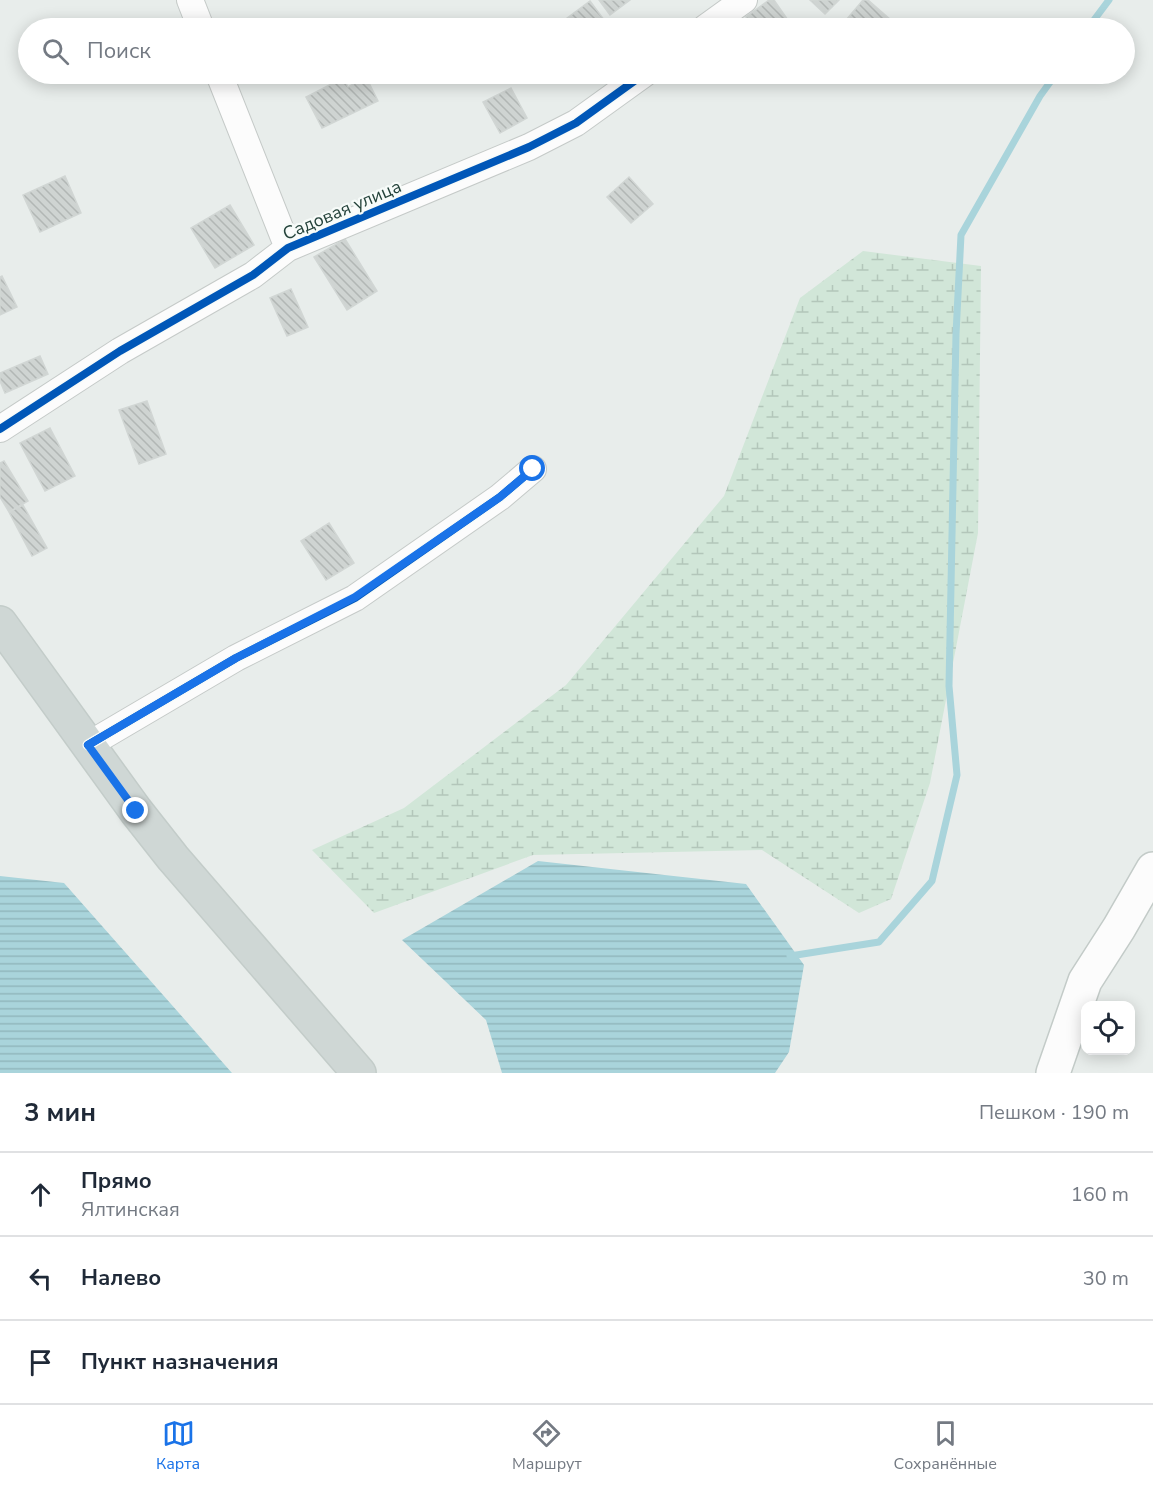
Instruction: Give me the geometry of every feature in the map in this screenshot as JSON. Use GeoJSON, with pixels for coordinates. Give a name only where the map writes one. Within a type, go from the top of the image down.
{"type":"FeatureCollection","features":[{"type":"Feature","properties":{"kind":"main road"},"geometry":{"type":"LineString","coordinates":[[1,626],[173,858],[359,1073]]}},
{"type":"Feature","properties":{"kind":"main road"},"geometry":{"type":"LineString","coordinates":[[1053,1073],[1085,981],[1153,869]]}},
{"type":"Feature","properties":{"kind":"street"},"geometry":{"type":"LineString","coordinates":[[190,0],[197,18]]}},
{"type":"Feature","properties":{"kind":"street"},"geometry":{"type":"LineString","coordinates":[[719,18],[744,0]]}},
{"type":"Feature","properties":{"kind":"street"},"geometry":{"type":"LineString","coordinates":[[223,84],[288,248]]}},
{"type":"Feature","properties":{"kind":"street","name":"Садовая улица"},"geometry":{"type":"LineString","coordinates":[[0,429],[120,351],[253,275],[288,248],[529,147],[576,123],[630,84]]}},
{"type":"Feature","properties":{"kind":"street"},"geometry":{"type":"LineString","coordinates":[[88,745],[236,658],[355,597],[500,497],[533,469]]}},
{"type":"Feature","properties":{"kind":"green space"},"geometry":{"type":"Polygon","coordinates":[[[863,251],[981,266],[978,533],[930,783],[891,899],[859,913],[762,850],[533,855],[374,913],[312,850],[404,808],[566,685],[724,496],[800,298],[863,251]]]}},
{"type":"Feature","properties":{"kind":"water"},"geometry":{"type":"Polygon","coordinates":[[[538,861],[746,884],[804,965],[789,1052],[775,1073],[502,1073],[486,1020],[402,940],[538,861]]]}},
{"type":"Feature","properties":{"kind":"water"},"geometry":{"type":"Polygon","coordinates":[[[0,876],[64,883],[232,1073],[0,1073],[0,876]]]}},
{"type":"Feature","properties":{"kind":"building"},"geometry":{"type":"Polygon","coordinates":[[[599,0],[630,0],[610,15],[599,0]]]}},
{"type":"Feature","properties":{"kind":"building"},"geometry":{"type":"Polygon","coordinates":[[[769,0],[774,0],[787,18],[747,18],[769,0]]]}},
{"type":"Feature","properties":{"kind":"building"},"geometry":{"type":"Polygon","coordinates":[[[810,0],[839,0],[825,14],[810,0]]]}},
{"type":"Feature","properties":{"kind":"building"},"geometry":{"type":"Polygon","coordinates":[[[863,0],[868,0],[889,18],[848,18],[863,0]]]}},
{"type":"Feature","properties":{"kind":"building"},"geometry":{"type":"Polygon","coordinates":[[[590,1],[603,18],[567,18],[590,1]]]}},
{"type":"Feature","properties":{"kind":"building"},"geometry":{"type":"Polygon","coordinates":[[[331,84],[346,84],[348,87],[353,84],[370,84],[378,101],[322,128],[306,97],[331,84]]]}},
{"type":"Feature","properties":{"kind":"building"},"geometry":{"type":"Polygon","coordinates":[[[511,88],[527,118],[500,133],[483,102],[511,88]]]}},
{"type":"Feature","properties":{"kind":"building"},"geometry":{"type":"Polygon","coordinates":[[[65,176],[81,213],[40,232],[23,195],[65,176]]]}},
{"type":"Feature","properties":{"kind":"building"},"geometry":{"type":"Polygon","coordinates":[[[629,177],[653,204],[631,223],[607,197],[629,177]]]}},
{"type":"Feature","properties":{"kind":"building"},"geometry":{"type":"Polygon","coordinates":[[[230,205],[254,245],[215,268],[191,228],[230,205]]]}},
{"type":"Feature","properties":{"kind":"building"},"geometry":{"type":"Polygon","coordinates":[[[345,239],[377,291],[347,310],[314,257],[345,239]]]}},
{"type":"Feature","properties":{"kind":"building"},"geometry":{"type":"Polygon","coordinates":[[[2,276],[17,307],[0,315],[0,277],[2,276]]]}},
{"type":"Feature","properties":{"kind":"building"},"geometry":{"type":"Polygon","coordinates":[[[291,289],[308,327],[287,336],[270,298],[291,289]]]}},
{"type":"Feature","properties":{"kind":"building"},"geometry":{"type":"Polygon","coordinates":[[[40,356],[48,374],[5,393],[0,381],[0,373],[40,356]]]}},
{"type":"Feature","properties":{"kind":"building"},"geometry":{"type":"Polygon","coordinates":[[[147,401],[166,454],[139,464],[119,410],[147,401]]]}},
{"type":"Feature","properties":{"kind":"building"},"geometry":{"type":"Polygon","coordinates":[[[50,428],[75,476],[45,491],[20,443],[50,428]]]}},
{"type":"Feature","properties":{"kind":"building"},"geometry":{"type":"Polygon","coordinates":[[[4,461],[28,501],[9,512],[0,497],[0,463],[4,461]]]}},
{"type":"Feature","properties":{"kind":"building"},"geometry":{"type":"Polygon","coordinates":[[[23,505],[47,548],[32,556],[9,512],[23,505]]]}},
{"type":"Feature","properties":{"kind":"building"},"geometry":{"type":"Polygon","coordinates":[[[329,523],[354,563],[326,580],[301,541],[329,523]]]}},
{"type":"Feature","properties":{"kind":"waterway"},"geometry":{"type":"LineString","coordinates":[[1096,18],[1109,0]]}},
{"type":"Feature","properties":{"kind":"waterway"},"geometry":{"type":"LineString","coordinates":[[790,956],[879,942],[932,881],[957,775],[949,686],[956,334],[961,235],[1049,84]]}},
{"type":"Feature","properties":{"kind":"cycle path"},"geometry":{"type":"LineString","coordinates":[[0,429],[120,351],[253,275],[288,248],[529,147],[576,123],[630,84]]}},
{"type":"Feature","properties":{"kind":"cycle path"},"geometry":{"type":"LineString","coordinates":[[88,745],[236,658],[355,598],[500,497],[533,469]]}},
{"type":"Feature","properties":{"kind":"route"},"geometry":{"type":"LineString","coordinates":[[136,811],[88,745],[236,658],[355,597],[500,497],[533,469]]}}]}
